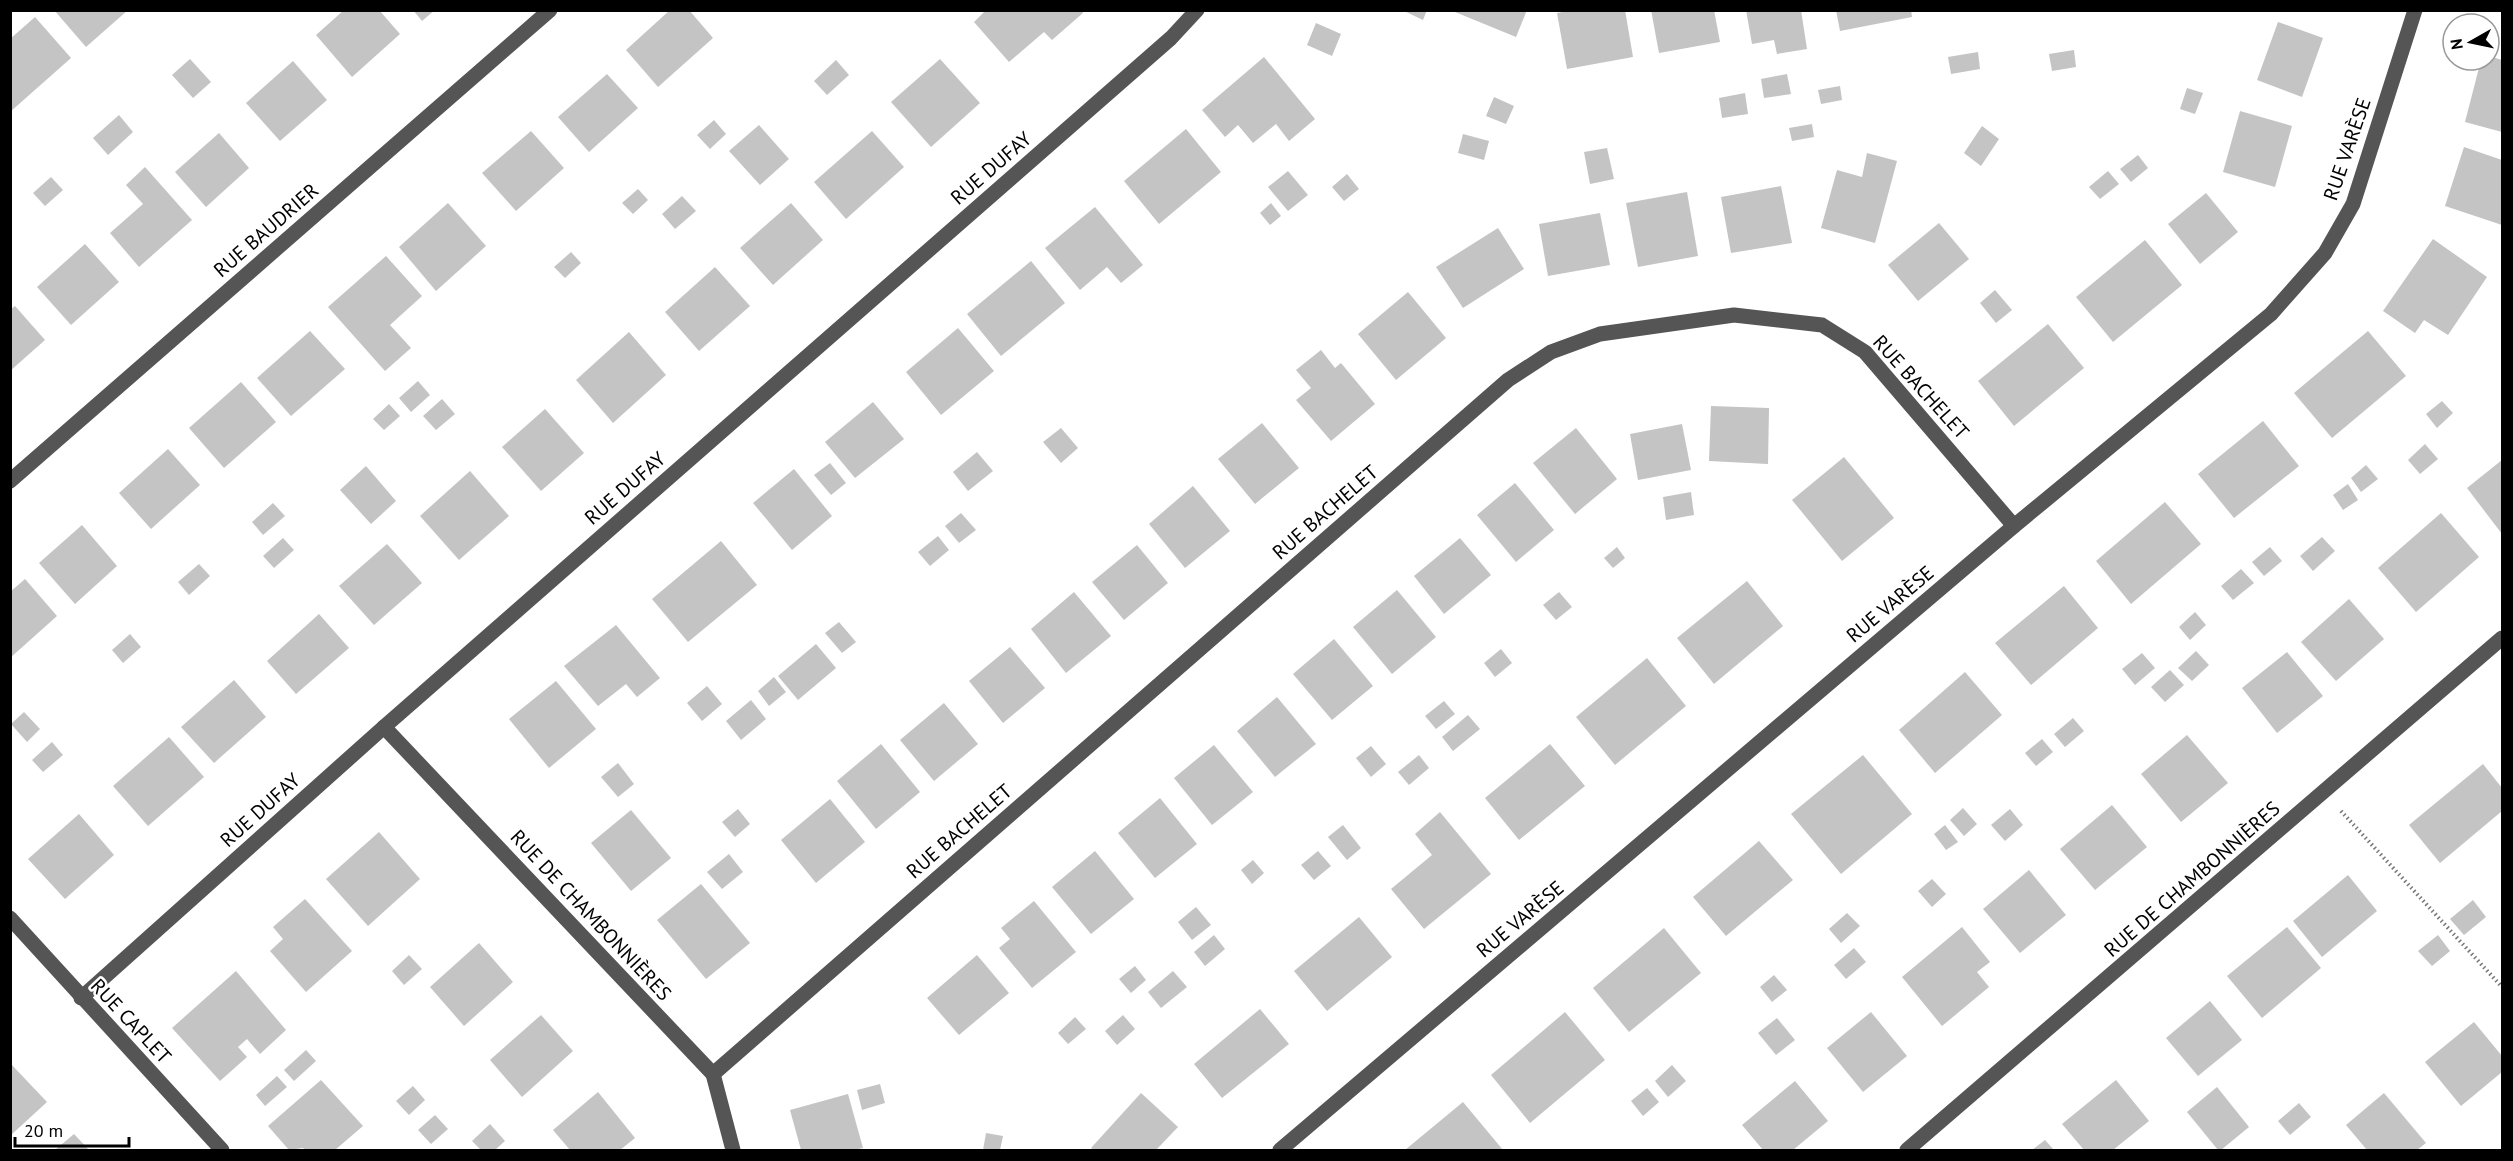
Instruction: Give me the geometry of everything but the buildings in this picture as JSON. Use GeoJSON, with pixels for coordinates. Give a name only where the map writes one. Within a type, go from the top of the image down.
{"type":"FeatureCollection","features":[{"type":"Feature","properties":{"kind":"street","name":"RUE BAUDRIER"},"geometry":{"type":"LineString","coordinates":[[10,481],[550,10]]}},
{"type":"Feature","properties":{"kind":"street","name":"RUE DUFAY"},"geometry":{"type":"LineString","coordinates":[[81,998],[384,727],[1171,38],[1197,10]]}},
{"type":"Feature","properties":{"kind":"street","name":"RUE VARÈSE"},"geometry":{"type":"LineString","coordinates":[[1280,1150],[2014,526],[2271,314],[2325,253],[2353,204],[2415,10]]}},
{"type":"Feature","properties":{"kind":"street","name":"RUE BACHELET"},"geometry":{"type":"LineString","coordinates":[[713,1074],[1508,380],[1551,352],[1600,334],[1734,315],[1822,325],[1866,352],[2014,526]]}},
{"type":"Feature","properties":{"kind":"street","name":"RUE DE CHAMBONNIÈRES"},"geometry":{"type":"LineString","coordinates":[[1907,1150],[2502,638]]}},
{"type":"Feature","properties":{"kind":"street","name":"RUE DE CHAMBONNIÈRES"},"geometry":{"type":"LineString","coordinates":[[384,727],[713,1074],[733,1150]]}},
{"type":"Feature","properties":{"kind":"street","name":"RUE CAPLET"},"geometry":{"type":"LineString","coordinates":[[10,918],[222,1150]]}},
{"type":"Feature","properties":{"kind":"path"},"geometry":{"type":"LineString","coordinates":[[2324,793],[2502,987]]}}]}
